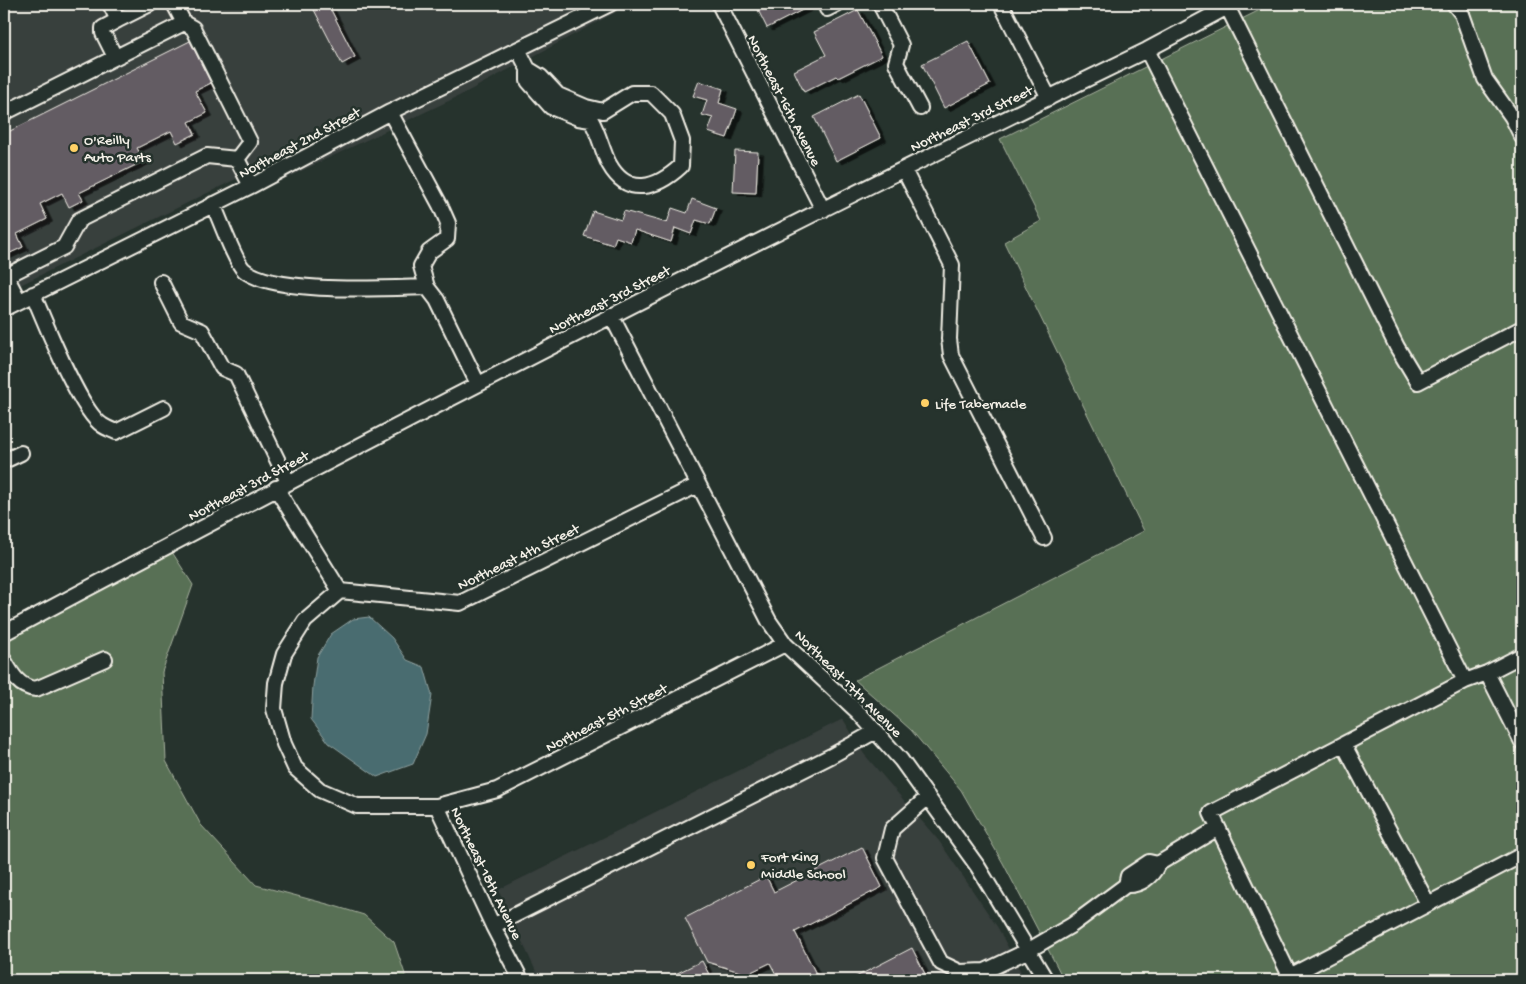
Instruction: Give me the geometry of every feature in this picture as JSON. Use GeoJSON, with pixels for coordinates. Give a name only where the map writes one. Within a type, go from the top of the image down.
{"type":"FeatureCollection","features":[{"type":"Feature","properties":{"kind":"street"},"geometry":{"type":"LineString","coordinates":[[110,4],[118,20]]}},
{"type":"Feature","properties":{"kind":"street"},"geometry":{"type":"LineString","coordinates":[[115,57],[103,33],[103,28],[150,4]]}},
{"type":"Feature","properties":{"kind":"street"},"geometry":{"type":"LineString","coordinates":[[174,4],[184,23],[194,28],[250,142],[237,159]]}},
{"type":"Feature","properties":{"kind":"street","name":"Northeast 2nd Street"},"geometry":{"type":"LineString","coordinates":[[4,309],[251,186],[390,112],[610,4]]}},
{"type":"Feature","properties":{"kind":"street","name":"Northeast 16th Avenue"},"geometry":{"type":"LineString","coordinates":[[719,4],[823,210]]}},
{"type":"Feature","properties":{"kind":"street"},"geometry":{"type":"LineString","coordinates":[[880,4],[901,45],[896,63],[920,108]]}},
{"type":"Feature","properties":{"kind":"street"},"geometry":{"type":"LineString","coordinates":[[1001,4],[1050,98]]}},
{"type":"Feature","properties":{"kind":"street"},"geometry":{"type":"LineString","coordinates":[[1454,4],[1462,14],[1485,79],[1512,117],[1522,137]]}},
{"type":"Feature","properties":{"kind":"street"},"geometry":{"type":"LineString","coordinates":[[1229,5],[1397,347],[1418,382],[1522,328]]}},
{"type":"Feature","properties":{"kind":"street","name":"Northeast 3rd Street"},"geometry":{"type":"LineString","coordinates":[[4,633],[282,485],[611,315],[1148,50],[1229,5]]}},
{"type":"Feature","properties":{"kind":"street"},"geometry":{"type":"LineString","coordinates":[[4,113],[184,23]]}},
{"type":"Feature","properties":{"kind":"street"},"geometry":{"type":"LineString","coordinates":[[518,49],[528,69],[528,81],[551,107],[578,118],[591,120],[598,132],[609,164],[624,182],[644,187],[668,179],[681,166],[682,140],[672,114],[651,93],[632,94],[603,111],[586,107],[558,95],[540,77],[528,69]]}},
{"type":"Feature","properties":{"kind":"street"},"geometry":{"type":"LineString","coordinates":[[1148,50],[1465,681]]}},
{"type":"Feature","properties":{"kind":"street"},"geometry":{"type":"LineString","coordinates":[[390,112],[448,223],[446,239],[429,252],[421,266],[427,287],[436,300],[478,384]]}},
{"type":"Feature","properties":{"kind":"street"},"geometry":{"type":"LineString","coordinates":[[19,301],[5,276],[64,247],[79,220],[207,156],[237,159]]}},
{"type":"Feature","properties":{"kind":"street"},"geometry":{"type":"LineString","coordinates":[[237,159],[251,186]]}},
{"type":"Feature","properties":{"kind":"street"},"geometry":{"type":"LineString","coordinates":[[904,170],[952,265],[948,339],[951,355],[1044,538]]}},
{"type":"Feature","properties":{"kind":"street"},"geometry":{"type":"LineString","coordinates":[[213,204],[233,252],[243,269],[258,278],[315,288],[427,287]]}},
{"type":"Feature","properties":{"kind":"street"},"geometry":{"type":"LineString","coordinates":[[161,282],[181,322],[202,331],[222,368],[236,374],[282,485],[340,591]]}},
{"type":"Feature","properties":{"kind":"street"},"geometry":{"type":"LineString","coordinates":[[32,294],[88,410],[101,425],[116,432],[164,408]]}},
{"type":"Feature","properties":{"kind":"street","name":"Northeast 17th Avenue"},"geometry":{"type":"LineString","coordinates":[[611,315],[769,621],[785,644],[859,713],[901,760],[978,867],[1046,980]]}},
{"type":"Feature","properties":{"kind":"street"},"geometry":{"type":"LineString","coordinates":[[4,461],[21,453]]}},
{"type":"Feature","properties":{"kind":"street","name":"Northeast 4th Street"},"geometry":{"type":"LineString","coordinates":[[340,591],[460,603],[698,485]]}},
{"type":"Feature","properties":{"kind":"street","name":"Northeast 18th Avenue"},"geometry":{"type":"LineString","coordinates":[[340,591],[306,621],[284,654],[276,683],[274,709],[295,768],[320,790],[357,806],[437,806],[493,926],[521,980]]}},
{"type":"Feature","properties":{"kind":"street","name":"Northeast 5th Street"},"geometry":{"type":"LineString","coordinates":[[437,806],[497,790],[785,644]]}},
{"type":"Feature","properties":{"kind":"street"},"geometry":{"type":"LineString","coordinates":[[1522,655],[1487,673],[1465,681],[1211,814],[1290,976],[1522,855]]}},
{"type":"Feature","properties":{"kind":"street"},"geometry":{"type":"LineString","coordinates":[[4,660],[16,680],[30,688],[36,689],[105,659]]}},
{"type":"Feature","properties":{"kind":"street"},"geometry":{"type":"LineString","coordinates":[[1487,673],[1522,742]]}},
{"type":"Feature","properties":{"kind":"street"},"geometry":{"type":"LineString","coordinates":[[493,926],[831,756],[876,731]]}},
{"type":"Feature","properties":{"kind":"street"},"geometry":{"type":"LineString","coordinates":[[1344,745],[1428,904]]}},
{"type":"Feature","properties":{"kind":"street"},"geometry":{"type":"LineString","coordinates":[[928,797],[892,829],[885,858],[941,963],[960,972],[985,971],[1029,950],[1072,925],[1126,885],[1136,885],[1154,873],[1158,864],[1218,828]]}},
{"type":"Feature","properties":{"kind":"shaded area"},"geometry":{"type":"Polygon","coordinates":[[[4,4],[592,4],[4,293],[4,4]]]}},
{"type":"Feature","properties":{"kind":"shaded area"},"geometry":{"type":"Polygon","coordinates":[[[631,4],[459,96],[4,312],[4,311],[631,4]]]}},
{"type":"Feature","properties":{"kind":"shaded area","name":"Fort King Middle School"},"geometry":{"type":"Polygon","coordinates":[[[843,719],[864,754],[939,841],[998,928],[1025,980],[540,980],[498,890],[843,719]]]}},
{"type":"Feature","properties":{"kind":"green space"},"geometry":{"type":"Polygon","coordinates":[[[1272,4],[1522,4],[1522,980],[1064,980],[1003,863],[961,790],[911,730],[855,680],[1144,531],[1004,242],[1041,221],[1000,139],[1272,4]]]}},
{"type":"Feature","properties":{"kind":"green space"},"geometry":{"type":"Polygon","coordinates":[[[172,552],[193,585],[162,672],[166,761],[201,825],[256,885],[364,915],[394,942],[407,980],[4,980],[4,642],[172,552]]]}},
{"type":"Feature","properties":{"kind":"water"},"geometry":{"type":"Polygon","coordinates":[[[369,617],[392,638],[407,660],[424,667],[432,695],[426,734],[413,764],[377,777],[329,743],[311,719],[317,657],[331,634],[353,619],[369,617]]]}},
{"type":"Feature","properties":{"kind":"building"},"geometry":{"type":"Polygon","coordinates":[[[311,4],[328,4],[355,57],[342,64],[311,4]]]}},
{"type":"Feature","properties":{"kind":"building"},"geometry":{"type":"Polygon","coordinates":[[[755,4],[814,4],[767,28],[755,4]]]}},
{"type":"Feature","properties":{"kind":"building"},"geometry":{"type":"Polygon","coordinates":[[[858,10],[882,56],[838,78],[836,76],[804,92],[794,71],[826,55],[814,32],[858,10]]]}},
{"type":"Feature","properties":{"kind":"building"},"geometry":{"type":"Polygon","coordinates":[[[190,41],[211,83],[195,91],[207,113],[189,122],[195,134],[177,143],[171,131],[137,148],[144,161],[79,193],[83,200],[69,207],[62,193],[40,204],[47,219],[17,234],[23,247],[4,256],[4,134],[190,41]]]}},
{"type":"Feature","properties":{"kind":"building"},"geometry":{"type":"Polygon","coordinates":[[[968,41],[990,84],[944,108],[922,64],[968,41]]]}},
{"type":"Feature","properties":{"kind":"building"},"geometry":{"type":"Polygon","coordinates":[[[699,81],[723,89],[719,103],[737,109],[727,138],[708,132],[713,118],[702,115],[707,100],[693,96],[699,81]]]}},
{"type":"Feature","properties":{"kind":"building"},"geometry":{"type":"Polygon","coordinates":[[[859,94],[881,138],[836,161],[814,117],[859,94]]]}},
{"type":"Feature","properties":{"kind":"building"},"geometry":{"type":"Polygon","coordinates":[[[735,151],[758,152],[756,193],[733,192],[735,151]]]}},
{"type":"Feature","properties":{"kind":"building"},"geometry":{"type":"Polygon","coordinates":[[[692,199],[716,208],[710,224],[696,220],[691,234],[675,228],[671,242],[635,230],[631,242],[616,237],[613,245],[584,236],[593,211],[621,220],[624,211],[667,223],[672,208],[687,213],[692,199]]]}},
{"type":"Feature","properties":{"kind":"building"},"geometry":{"type":"Polygon","coordinates":[[[862,847],[882,887],[795,932],[819,980],[779,980],[770,963],[747,974],[707,962],[685,918],[766,876],[774,892],[862,847]]]}},
{"type":"Feature","properties":{"kind":"building"},"geometry":{"type":"Polygon","coordinates":[[[912,948],[928,980],[850,980],[912,948]]]}},
{"type":"Feature","properties":{"kind":"building"},"geometry":{"type":"Polygon","coordinates":[[[702,961],[712,980],[663,980],[702,961]]]}},
{"type":"Feature","properties":{"kind":"place","name":"O'Reilly Auto Parts"},"geometry":{"type":"Point","coordinates":[74,148]}},
{"type":"Feature","properties":{"kind":"place","name":"Life Tabernacle"},"geometry":{"type":"Point","coordinates":[925,403]}},
{"type":"Feature","properties":{"kind":"place","name":"Fort King Middle School"},"geometry":{"type":"Point","coordinates":[751,865]}}]}
